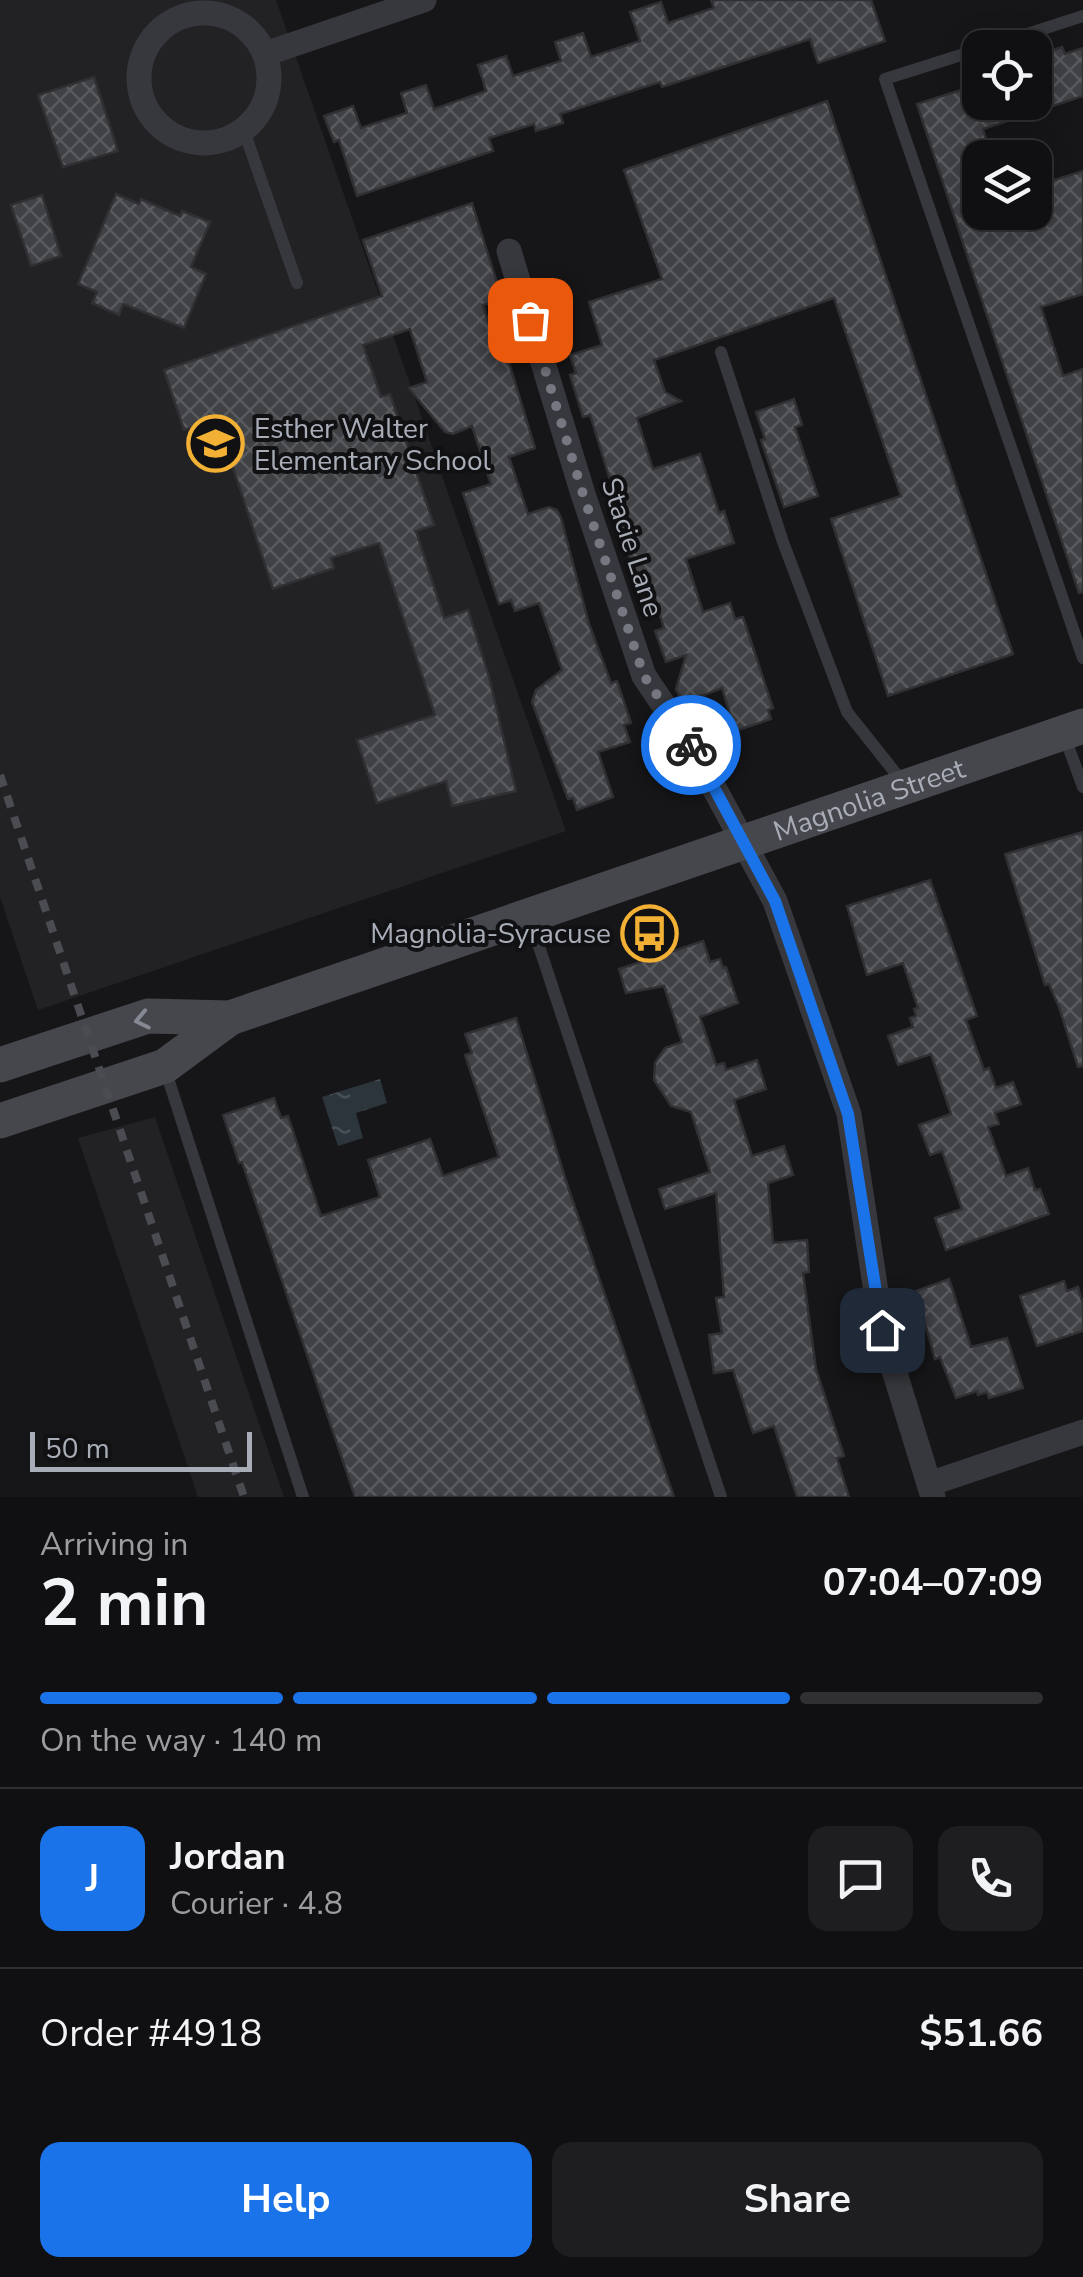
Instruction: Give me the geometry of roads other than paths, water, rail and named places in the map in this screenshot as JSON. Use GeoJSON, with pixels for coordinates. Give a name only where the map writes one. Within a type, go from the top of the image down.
{"type":"FeatureCollection","features":[{"type":"Feature","properties":{"kind":"main road","name":"Magnolia Street"},"geometry":{"type":"LineString","coordinates":[[230,1018],[1073,729]]}},
{"type":"Feature","properties":{"kind":"main road"},"geometry":{"type":"LineString","coordinates":[[0,1064],[148,1016],[230,1018]]}},
{"type":"Feature","properties":{"kind":"main road"},"geometry":{"type":"LineString","coordinates":[[0,1121],[164,1066],[230,1018]]}},
{"type":"Feature","properties":{"kind":"street"},"geometry":{"type":"LineString","coordinates":[[265,54],[424,0]]}},
{"type":"Feature","properties":{"kind":"street"},"geometry":{"type":"LineString","coordinates":[[194,14],[216,14],[237,22],[254,36],[265,54],[270,75],[268,96],[259,116],[244,130],[226,140],[205,144],[184,141],[151,116],[142,97],[139,75],[144,53],[156,35],[173,21],[194,14]]}},
{"type":"Feature","properties":{"kind":"street","name":"Stacie Lane"},"geometry":{"type":"LineString","coordinates":[[509,251],[583,494],[644,676],[692,747],[775,901],[848,1114],[882,1330],[931,1490]]}},
{"type":"Feature","properties":{"kind":"street"},"geometry":{"type":"LineString","coordinates":[[931,1490],[1083,1432]]}},
{"type":"Feature","properties":{"kind":"lane"},"geometry":{"type":"LineString","coordinates":[[1039,30],[1083,16]]}},
{"type":"Feature","properties":{"kind":"lane"},"geometry":{"type":"LineString","coordinates":[[962,54],[885,79],[1083,658]]}},
{"type":"Feature","properties":{"kind":"lane"},"geometry":{"type":"LineString","coordinates":[[244,130],[297,283]]}},
{"type":"Feature","properties":{"kind":"lane"},"geometry":{"type":"LineString","coordinates":[[720,352],[782,542],[847,712],[906,787]]}},
{"type":"Feature","properties":{"kind":"lane"},"geometry":{"type":"LineString","coordinates":[[1073,729],[1083,788]]}},
{"type":"Feature","properties":{"kind":"lane"},"geometry":{"type":"LineString","coordinates":[[528,914],[721,1497]]}},
{"type":"Feature","properties":{"kind":"lane"},"geometry":{"type":"LineString","coordinates":[[164,1066],[302,1497]]}},
{"type":"Feature","properties":{"kind":"water"},"geometry":{"type":"Polygon","coordinates":[[[380,1079],[387,1103],[356,1113],[363,1138],[338,1146],[322,1097],[380,1079]]]}},
{"type":"Feature","properties":{"kind":"railway"},"geometry":{"type":"LineString","coordinates":[[0,775],[244,1497]]}},
{"type":"Feature","properties":{"kind":"place","name":"Esther Walter Elementary School"},"geometry":{"type":"Point","coordinates":[215,444]}},
{"type":"Feature","properties":{"kind":"place","name":"Magnolia-Syracuse"},"geometry":{"type":"Point","coordinates":[650,933]}}]}
